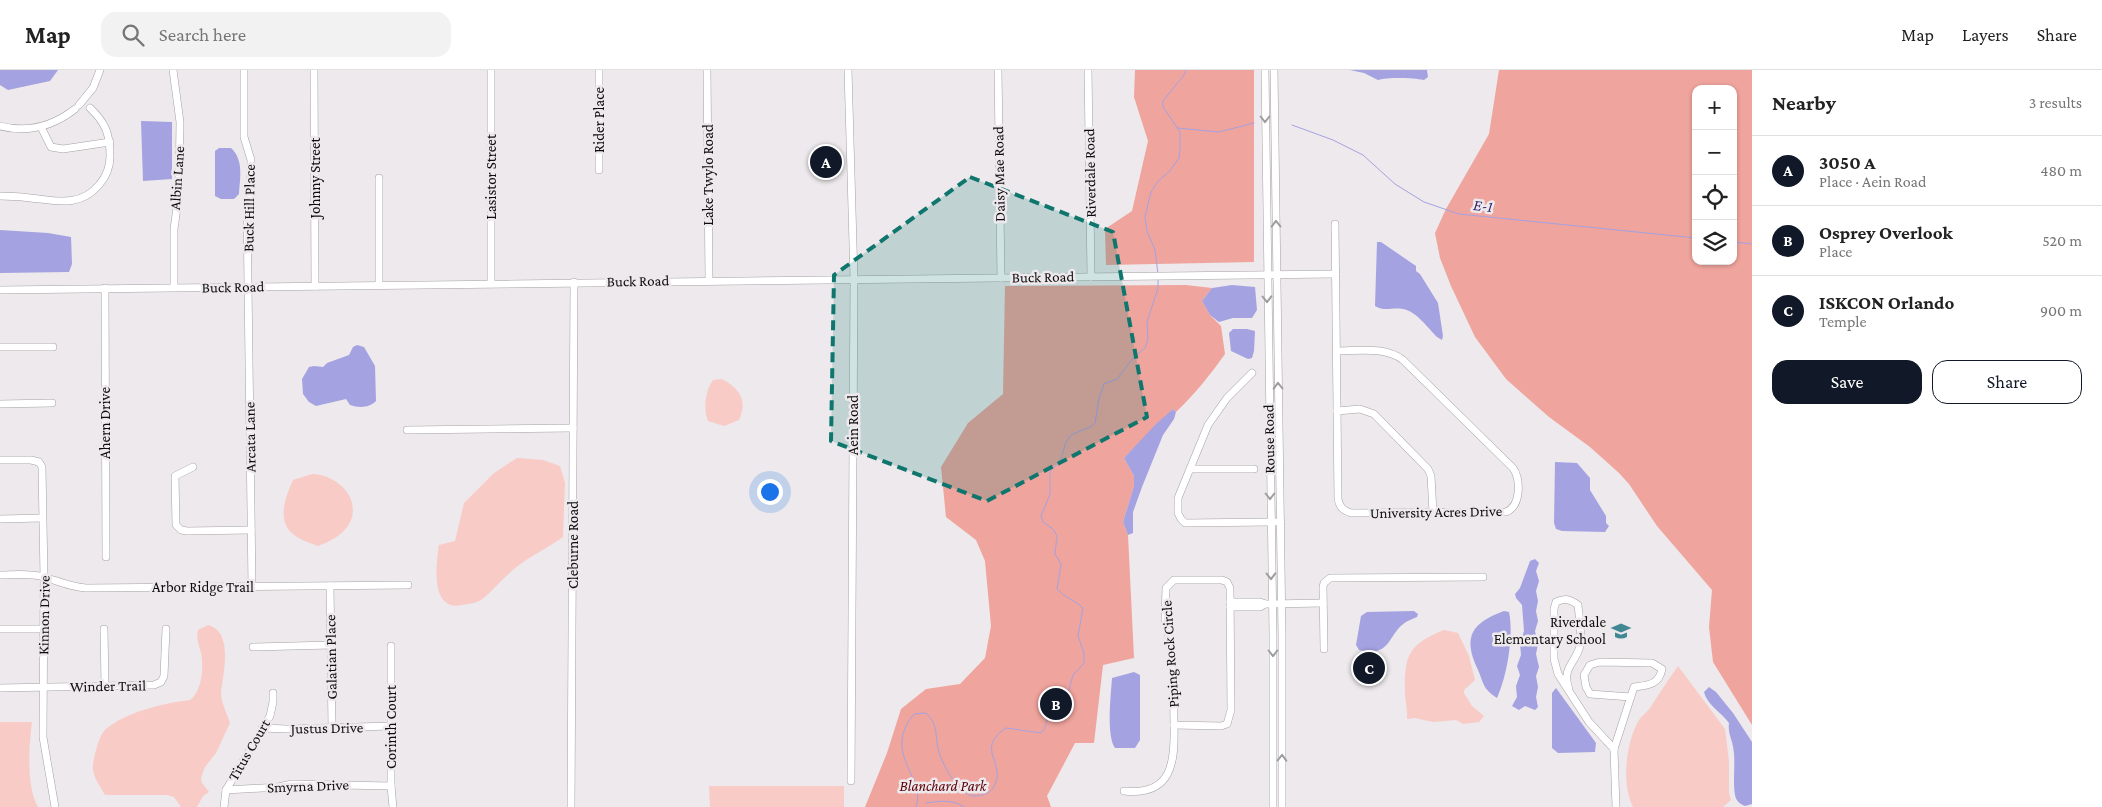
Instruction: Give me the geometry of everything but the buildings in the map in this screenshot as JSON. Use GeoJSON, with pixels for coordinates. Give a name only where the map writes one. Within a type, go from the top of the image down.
{"type":"FeatureCollection","features":[{"type":"Feature","properties":{"kind":"street"},"geometry":{"type":"LineString","coordinates":[[0,126],[11,129],[41,127],[66,116],[77,107],[93,88],[100,70]]}},
{"type":"Feature","properties":{"kind":"street","name":"Albin Lane"},"geometry":{"type":"LineString","coordinates":[[173,70],[180,122],[179,193],[174,229],[174,287]]}},
{"type":"Feature","properties":{"kind":"street","name":"Buck Hill Place"},"geometry":{"type":"LineString","coordinates":[[244,70],[244,136],[251,160],[250,196],[247,209],[248,286]]}},
{"type":"Feature","properties":{"kind":"street","name":"Johnny Street"},"geometry":{"type":"LineString","coordinates":[[314,70],[315,286]]}},
{"type":"Feature","properties":{"kind":"street","name":"Lasistor Street"},"geometry":{"type":"LineString","coordinates":[[491,70],[491,283]]}},
{"type":"Feature","properties":{"kind":"street","name":"Rider Place"},"geometry":{"type":"LineString","coordinates":[[599,70],[600,170]]}},
{"type":"Feature","properties":{"kind":"street","name":"Lake Twylo Road"},"geometry":{"type":"LineString","coordinates":[[707,70],[709,281]]}},
{"type":"Feature","properties":{"kind":"street","name":"Aein Road"},"geometry":{"type":"LineString","coordinates":[[848,70],[854,279],[851,781]]}},
{"type":"Feature","properties":{"kind":"street","name":"Daisy Mae Road"},"geometry":{"type":"LineString","coordinates":[[998,70],[1001,278]]}},
{"type":"Feature","properties":{"kind":"street","name":"Riverdale Road"},"geometry":{"type":"LineString","coordinates":[[1088,70],[1091,277]]}},
{"type":"Feature","properties":{"kind":"street","name":"Rouse Road"},"geometry":{"type":"LineString","coordinates":[[1265,70],[1270,522],[1268,604],[1273,807]]}},
{"type":"Feature","properties":{"kind":"street","name":"Rouse Road"},"geometry":{"type":"LineString","coordinates":[[1274,70],[1282,604],[1282,807]]}},
{"type":"Feature","properties":{"kind":"street"},"geometry":{"type":"LineString","coordinates":[[0,196],[64,203],[83,198],[95,190],[104,179],[110,162],[110,142],[102,119],[90,108]]}},
{"type":"Feature","properties":{"kind":"street"},"geometry":{"type":"LineString","coordinates":[[41,127],[51,147],[63,149],[110,142]]}},
{"type":"Feature","properties":{"kind":"street"},"geometry":{"type":"LineString","coordinates":[[379,178],[379,285]]}},
{"type":"Feature","properties":{"kind":"street","name":"University Acres Drive"},"geometry":{"type":"LineString","coordinates":[[1335,224],[1338,499],[1343,510],[1351,513],[1433,513],[1506,512],[1513,509],[1517,504],[1516,473],[1396,354],[1388,351],[1337,351]]}},
{"type":"Feature","properties":{"kind":"street","name":"Buck Road"},"geometry":{"type":"LineString","coordinates":[[0,290],[1175,276],[1277,274],[1282,270],[1336,274]]}},
{"type":"Feature","properties":{"kind":"street","name":"Cleburne Road"},"geometry":{"type":"LineString","coordinates":[[571,807],[574,282]]}},
{"type":"Feature","properties":{"kind":"street","name":"Arcata Lane"},"geometry":{"type":"LineString","coordinates":[[248,286],[252,587]]}},
{"type":"Feature","properties":{"kind":"street","name":"Ahern Drive"},"geometry":{"type":"LineString","coordinates":[[105,288],[106,557]]}},
{"type":"Feature","properties":{"kind":"street"},"geometry":{"type":"LineString","coordinates":[[0,347],[53,346]]}},
{"type":"Feature","properties":{"kind":"street"},"geometry":{"type":"LineString","coordinates":[[1252,373],[1227,398],[1208,425],[1178,498],[1178,513],[1185,523],[1281,522]]}},
{"type":"Feature","properties":{"kind":"street"},"geometry":{"type":"LineString","coordinates":[[0,404],[52,403]]}},
{"type":"Feature","properties":{"kind":"street"},"geometry":{"type":"LineString","coordinates":[[1337,411],[1360,409],[1374,414],[1428,469],[1431,476],[1433,513]]}},
{"type":"Feature","properties":{"kind":"street"},"geometry":{"type":"LineString","coordinates":[[407,430],[573,428]]}},
{"type":"Feature","properties":{"kind":"street","name":"Kinnon Drive"},"geometry":{"type":"LineString","coordinates":[[0,460],[31,460],[39,462],[42,468],[44,577],[43,741],[55,807]]}},
{"type":"Feature","properties":{"kind":"street"},"geometry":{"type":"LineString","coordinates":[[193,467],[175,476],[176,525],[180,530],[187,532],[251,530]]}},
{"type":"Feature","properties":{"kind":"street"},"geometry":{"type":"LineString","coordinates":[[1190,469],[1254,469]]}},
{"type":"Feature","properties":{"kind":"street"},"geometry":{"type":"LineString","coordinates":[[0,519],[42,518]]}},
{"type":"Feature","properties":{"kind":"street","name":"Arbor Ridge Trail"},"geometry":{"type":"LineString","coordinates":[[0,575],[44,577],[73,587],[86,588],[408,585]]}},
{"type":"Feature","properties":{"kind":"street"},"geometry":{"type":"LineString","coordinates":[[1324,649],[1323,587],[1324,583],[1330,578],[1483,576]]}},
{"type":"Feature","properties":{"kind":"street","name":"Piping Rock Circle"},"geometry":{"type":"LineString","coordinates":[[1174,580],[1222,580],[1227,582],[1230,588],[1230,605],[1230,719],[1227,724],[1221,726],[1174,725],[1173,655],[1165,619],[1166,588],[1174,580]]}},
{"type":"Feature","properties":{"kind":"street","name":"Galatian Place"},"geometry":{"type":"LineString","coordinates":[[330,586],[332,728]]}},
{"type":"Feature","properties":{"kind":"street"},"geometry":{"type":"LineString","coordinates":[[1569,690],[1566,682],[1568,666],[1580,649],[1580,627],[1578,605],[1572,600],[1563,599],[1556,602],[1554,609],[1554,659],[1558,674],[1589,722],[1614,749]]}},
{"type":"Feature","properties":{"kind":"street"},"geometry":{"type":"LineString","coordinates":[[1230,605],[1260,607],[1268,604],[1323,603]]}},
{"type":"Feature","properties":{"kind":"street"},"geometry":{"type":"LineString","coordinates":[[0,629],[43,629]]}},
{"type":"Feature","properties":{"kind":"street"},"geometry":{"type":"LineString","coordinates":[[104,629],[105,685]]}},
{"type":"Feature","properties":{"kind":"street","name":"Winder Trail"},"geometry":{"type":"LineString","coordinates":[[0,688],[154,685],[161,682],[164,676],[166,629]]}},
{"type":"Feature","properties":{"kind":"street"},"geometry":{"type":"LineString","coordinates":[[253,647],[331,645]]}},
{"type":"Feature","properties":{"kind":"street","name":"Corinth Court"},"geometry":{"type":"LineString","coordinates":[[391,646],[391,786],[393,807]]}},
{"type":"Feature","properties":{"kind":"street"},"geometry":{"type":"LineString","coordinates":[[1616,807],[1614,749],[1634,687],[1654,684],[1661,677],[1662,670],[1652,663],[1600,662],[1590,665],[1584,675],[1590,694],[1631,696]]}},
{"type":"Feature","properties":{"kind":"street","name":"Titus Court"},"geometry":{"type":"LineString","coordinates":[[224,807],[226,790],[270,716],[273,693]]}},
{"type":"Feature","properties":{"kind":"street"},"geometry":{"type":"LineString","coordinates":[[1124,791],[1148,790],[1156,787],[1165,778],[1173,766],[1175,752],[1174,725]]}},
{"type":"Feature","properties":{"kind":"street","name":"Justus Drive"},"geometry":{"type":"LineString","coordinates":[[262,728],[391,726]]}},
{"type":"Feature","properties":{"kind":"street","name":"Smyrna Drive"},"geometry":{"type":"LineString","coordinates":[[226,790],[278,787],[292,784],[391,786]]}},
{"type":"Feature","properties":{"kind":"highlighted area"},"geometry":{"type":"Polygon","coordinates":[[[970,177],[1113,232],[1147,417],[987,501],[831,441],[834,275],[970,177]]]}},
{"type":"Feature","properties":{"kind":"shaded area"},"geometry":{"type":"Polygon","coordinates":[[[722,379],[737,391],[743,406],[739,420],[724,426],[708,421],[705,406],[708,389],[713,380],[722,379]]]}},
{"type":"Feature","properties":{"kind":"shaded area"},"geometry":{"type":"Polygon","coordinates":[[[517,458],[543,460],[560,466],[565,483],[563,537],[518,566],[481,600],[469,604],[452,605],[444,601],[437,585],[439,545],[455,541],[464,503],[494,473],[517,458]]]}},
{"type":"Feature","properties":{"kind":"shaded area"},"geometry":{"type":"Polygon","coordinates":[[[312,474],[328,477],[342,486],[348,493],[353,508],[352,517],[347,527],[334,539],[318,546],[290,532],[284,518],[285,503],[293,480],[312,474]]]}},
{"type":"Feature","properties":{"kind":"shaded area"},"geometry":{"type":"Polygon","coordinates":[[[208,625],[216,629],[224,644],[225,665],[221,697],[230,723],[216,753],[205,767],[201,778],[202,783],[209,792],[203,796],[197,807],[181,807],[174,797],[167,795],[105,795],[96,780],[93,770],[100,737],[113,724],[134,713],[169,703],[190,700],[194,696],[200,685],[202,672],[198,630],[208,625]]]}},
{"type":"Feature","properties":{"kind":"shaded area"},"geometry":{"type":"Polygon","coordinates":[[[1444,630],[1458,633],[1469,656],[1475,680],[1464,690],[1464,693],[1472,706],[1484,716],[1479,722],[1463,724],[1456,720],[1433,722],[1415,718],[1407,719],[1405,679],[1411,652],[1423,640],[1444,630]]]}},
{"type":"Feature","properties":{"kind":"shaded area"},"geometry":{"type":"Polygon","coordinates":[[[1678,666],[1725,729],[1731,800],[1723,807],[1633,807],[1629,798],[1626,775],[1631,740],[1639,720],[1650,708],[1678,666]]]}},
{"type":"Feature","properties":{"kind":"shaded area"},"geometry":{"type":"Polygon","coordinates":[[[0,722],[32,722],[29,754],[30,777],[34,799],[38,807],[0,807],[0,722]]]}},
{"type":"Feature","properties":{"kind":"shaded area"},"geometry":{"type":"Polygon","coordinates":[[[709,786],[844,786],[844,807],[710,807],[709,786]]]}},
{"type":"Feature","properties":{"kind":"green space"},"geometry":{"type":"Polygon","coordinates":[[[1135,70],[1254,70],[1254,262],[1106,265],[1105,229],[1132,211],[1148,141],[1134,97],[1135,70]]]}},
{"type":"Feature","properties":{"kind":"green space"},"geometry":{"type":"Polygon","coordinates":[[[1499,70],[1752,70],[1752,725],[1713,662],[1709,627],[1712,590],[1657,526],[1629,484],[1619,473],[1590,447],[1549,417],[1506,379],[1475,337],[1440,258],[1435,233],[1446,209],[1489,134],[1499,70]]]}},
{"type":"Feature","properties":{"kind":"green space","name":"Blanchard Park"},"geometry":{"type":"Polygon","coordinates":[[[1186,285],[1212,288],[1202,301],[1210,315],[1221,326],[1225,354],[1183,405],[1176,412],[1173,409],[1124,458],[1134,476],[1134,486],[1123,522],[1128,535],[1134,658],[1103,665],[1094,743],[1075,743],[1047,796],[1051,807],[865,807],[887,753],[901,709],[926,689],[960,684],[985,658],[991,626],[985,561],[976,540],[946,517],[941,467],[968,423],[1003,394],[1005,286],[1186,285]]]}},
{"type":"Feature","properties":{"kind":"water"},"geometry":{"type":"Polygon","coordinates":[[[0,70],[58,70],[50,81],[8,90],[0,85],[0,70]]]}},
{"type":"Feature","properties":{"kind":"water"},"geometry":{"type":"Polygon","coordinates":[[[1350,70],[1427,70],[1428,77],[1424,80],[1388,78],[1378,80],[1364,73],[1350,70]]]}},
{"type":"Feature","properties":{"kind":"water"},"geometry":{"type":"Polygon","coordinates":[[[141,121],[172,122],[172,179],[143,181],[141,121]]]}},
{"type":"Feature","properties":{"kind":"water"},"geometry":{"type":"Polygon","coordinates":[[[219,148],[231,148],[240,164],[239,194],[234,199],[221,199],[215,196],[215,151],[219,148]]]}},
{"type":"Feature","properties":{"kind":"water"},"geometry":{"type":"Polygon","coordinates":[[[0,230],[48,233],[71,237],[72,264],[69,272],[0,273],[0,230]]]}},
{"type":"Feature","properties":{"kind":"water"},"geometry":{"type":"Polygon","coordinates":[[[1377,242],[1381,242],[1416,266],[1416,271],[1420,274],[1438,303],[1442,340],[1408,310],[1382,309],[1375,306],[1377,242]]]}},
{"type":"Feature","properties":{"kind":"water"},"geometry":{"type":"Polygon","coordinates":[[[1232,285],[1255,287],[1257,310],[1252,318],[1233,318],[1219,322],[1210,315],[1202,301],[1212,288],[1232,285]]]}},
{"type":"Feature","properties":{"kind":"water"},"geometry":{"type":"Polygon","coordinates":[[[1233,329],[1255,331],[1252,358],[1248,359],[1231,351],[1229,333],[1233,329]]]}},
{"type":"Feature","properties":{"kind":"water"},"geometry":{"type":"Polygon","coordinates":[[[357,345],[364,347],[375,366],[376,401],[370,405],[360,407],[350,405],[346,399],[316,406],[309,402],[303,394],[302,379],[309,367],[323,367],[327,363],[349,355],[353,347],[357,345]]]}},
{"type":"Feature","properties":{"kind":"water"},"geometry":{"type":"Polygon","coordinates":[[[1173,409],[1176,412],[1174,419],[1163,435],[1142,487],[1133,512],[1133,533],[1128,535],[1123,522],[1134,486],[1134,476],[1124,458],[1173,409]]]}},
{"type":"Feature","properties":{"kind":"water"},"geometry":{"type":"Polygon","coordinates":[[[1555,462],[1577,463],[1590,478],[1590,490],[1606,516],[1606,523],[1609,526],[1605,532],[1562,531],[1556,529],[1554,523],[1555,462]]]}},
{"type":"Feature","properties":{"kind":"water"},"geometry":{"type":"Polygon","coordinates":[[[1535,559],[1539,563],[1536,571],[1539,581],[1536,591],[1538,621],[1535,631],[1538,644],[1536,654],[1539,667],[1536,676],[1538,707],[1535,710],[1525,706],[1519,710],[1512,706],[1517,697],[1516,686],[1520,675],[1517,666],[1521,655],[1520,644],[1524,631],[1522,605],[1515,594],[1520,588],[1530,561],[1535,559]]]}},
{"type":"Feature","properties":{"kind":"water"},"geometry":{"type":"Polygon","coordinates":[[[1414,611],[1418,614],[1417,617],[1407,621],[1400,627],[1383,648],[1370,652],[1359,650],[1356,645],[1361,616],[1367,612],[1414,611]]]}},
{"type":"Feature","properties":{"kind":"water"},"geometry":{"type":"Polygon","coordinates":[[[1504,611],[1509,612],[1511,632],[1507,667],[1497,698],[1486,689],[1483,683],[1473,658],[1471,640],[1477,626],[1484,620],[1504,611]]]}},
{"type":"Feature","properties":{"kind":"water"},"geometry":{"type":"Polygon","coordinates":[[[1134,672],[1140,675],[1140,740],[1135,748],[1115,748],[1112,742],[1110,724],[1112,678],[1134,672]]]}},
{"type":"Feature","properties":{"kind":"water"},"geometry":{"type":"Polygon","coordinates":[[[1709,687],[1716,692],[1733,713],[1752,742],[1752,804],[1745,806],[1738,802],[1736,797],[1734,789],[1734,755],[1729,723],[1711,705],[1706,697],[1704,692],[1709,687]]]}},
{"type":"Feature","properties":{"kind":"water"},"geometry":{"type":"Polygon","coordinates":[[[1556,688],[1596,743],[1595,752],[1558,753],[1552,748],[1552,693],[1556,688]]]}},
{"type":"Feature","properties":{"kind":"waterway"},"geometry":{"type":"LineString","coordinates":[[1158,274],[1155,250],[1147,231],[1145,217],[1151,192],[1158,181],[1170,171],[1179,158],[1180,132],[1163,107],[1163,101],[1186,70]]}},
{"type":"Feature","properties":{"kind":"waterway","name":"E-1"},"geometry":{"type":"LineString","coordinates":[[1177,128],[1219,132],[1254,123]]}},
{"type":"Feature","properties":{"kind":"waterway","name":"E-1"},"geometry":{"type":"LineString","coordinates":[[1292,125],[1333,140],[1363,155],[1395,184],[1424,202],[1459,214],[1692,238]]}},
{"type":"Feature","properties":{"kind":"waterway","name":"E-1"},"geometry":{"type":"LineString","coordinates":[[1737,242],[1752,244]]}},
{"type":"Feature","properties":{"kind":"waterway"},"geometry":{"type":"LineString","coordinates":[[916,807],[918,796],[916,785],[903,753],[902,741],[905,728],[914,714],[926,713],[933,721],[940,754],[947,770],[957,785],[970,795],[983,795],[993,788],[997,779],[992,750],[992,743],[997,736],[1006,728],[1041,733],[1046,726],[1051,705],[1056,699],[1068,693],[1073,675],[1084,663],[1084,653],[1078,636],[1083,608],[1057,589],[1061,564],[1055,554],[1057,536],[1053,529],[1043,522],[1041,516],[1050,494],[1050,471],[1060,462],[1066,442],[1071,435],[1095,423],[1099,398],[1104,384],[1117,379],[1133,358],[1145,348],[1148,340],[1147,322],[1158,288],[1158,278]]}},
{"type":"Feature","properties":{"kind":"waterway"},"geometry":{"type":"LineString","coordinates":[[926,803],[941,801],[959,804],[964,807]]}},
{"type":"Feature","properties":{"kind":"place","name":"3050 A"},"geometry":{"type":"Point","coordinates":[826,162]}},
{"type":"Feature","properties":{"kind":"place","name":"Riverdale Elementary School"},"geometry":{"type":"Point","coordinates":[1621,631]}},
{"type":"Feature","properties":{"kind":"place","name":"ISKCON Orlando"},"geometry":{"type":"Point","coordinates":[1369,668]}},
{"type":"Feature","properties":{"kind":"place","name":"Osprey Overlook"},"geometry":{"type":"Point","coordinates":[1056,704]}}]}
